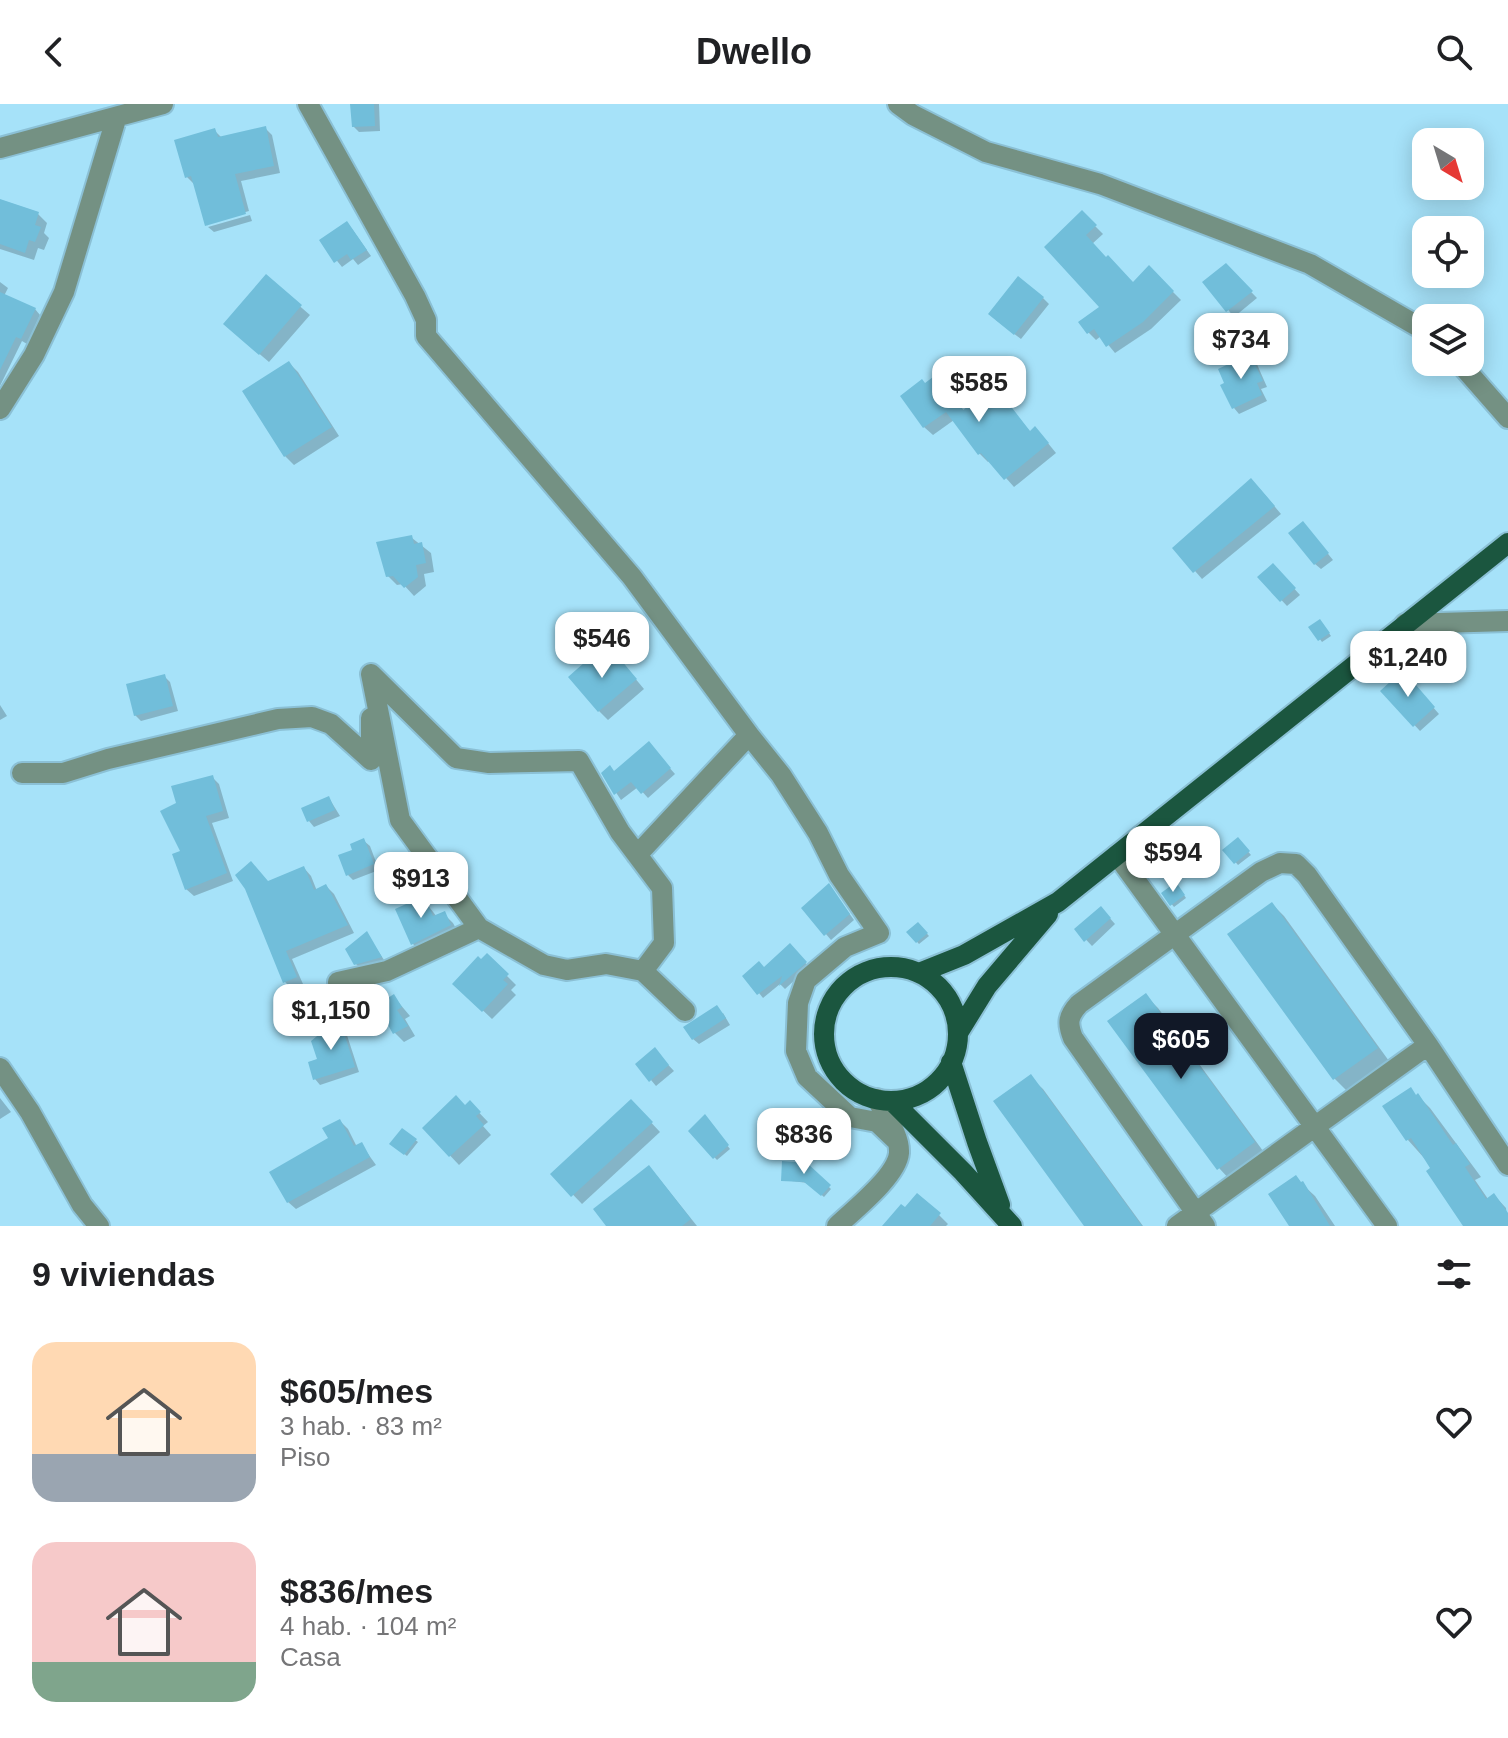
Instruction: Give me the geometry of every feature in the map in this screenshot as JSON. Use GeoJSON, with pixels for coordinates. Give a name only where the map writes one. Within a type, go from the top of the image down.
{"type":"FeatureCollection","features":[{"type":"Feature","properties":{"kind":"main road"},"geometry":{"type":"LineString","coordinates":[[919,973],[974,950],[1058,902],[1508,543]]}},
{"type":"Feature","properties":{"kind":"main road"},"geometry":{"type":"LineString","coordinates":[[958,1033],[950,1004],[932,981],[919,973],[890,967],[861,974],[838,993],[830,1006],[824,1035],[831,1064],[849,1087],[884,1100],[907,1099],[933,1085],[951,1062],[958,1033],[987,986],[1058,902]]}},
{"type":"Feature","properties":{"kind":"main road"},"geometry":{"type":"LineString","coordinates":[[951,1062],[1004,1223]]}},
{"type":"Feature","properties":{"kind":"main road"},"geometry":{"type":"LineString","coordinates":[[884,1100],[1004,1223]]}},
{"type":"Feature","properties":{"kind":"street"},"geometry":{"type":"LineString","coordinates":[[0,148],[163,104]]}},
{"type":"Feature","properties":{"kind":"street"},"geometry":{"type":"LineString","coordinates":[[308,104],[415,296],[426,320],[426,336],[632,577],[781,775],[818,833],[839,875],[879,933],[845,947],[806,980],[798,1003],[796,1051],[807,1077],[850,1117],[877,1122],[897,1141]]}},
{"type":"Feature","properties":{"kind":"street"},"geometry":{"type":"LineString","coordinates":[[898,104],[913,115],[986,152],[1100,184],[1310,264],[1412,323]]}},
{"type":"Feature","properties":{"kind":"street"},"geometry":{"type":"LineString","coordinates":[[0,409],[34,355],[64,292],[116,119]]}},
{"type":"Feature","properties":{"kind":"street"},"geometry":{"type":"LineString","coordinates":[[1471,376],[1508,418]]}},
{"type":"Feature","properties":{"kind":"street"},"geometry":{"type":"LineString","coordinates":[[1405,624],[1508,621]]}},
{"type":"Feature","properties":{"kind":"street"},"geometry":{"type":"LineString","coordinates":[[22,773],[63,773],[108,759],[263,723],[312,717],[331,724],[371,760],[371,674]]}},
{"type":"Feature","properties":{"kind":"street"},"geometry":{"type":"LineString","coordinates":[[371,674],[456,758],[489,763],[579,761],[620,832],[662,888],[664,943],[643,971]]}},
{"type":"Feature","properties":{"kind":"street"},"geometry":{"type":"LineString","coordinates":[[371,674],[400,820],[479,928],[544,965],[567,970],[606,964],[643,971],[685,1011]]}},
{"type":"Feature","properties":{"kind":"street"},"geometry":{"type":"LineString","coordinates":[[637,855],[749,735]]}},
{"type":"Feature","properties":{"kind":"street"},"geometry":{"type":"LineString","coordinates":[[1117,855],[1387,1226]]}},
{"type":"Feature","properties":{"kind":"street"},"geometry":{"type":"LineString","coordinates":[[1200,1219],[1073,1038],[1068,1027],[1070,1014],[1079,1004],[1261,872],[1280,863],[1296,864],[1428,1045],[1508,1165]]}},
{"type":"Feature","properties":{"kind":"street"},"geometry":{"type":"LineString","coordinates":[[338,982],[387,971],[479,928]]}},
{"type":"Feature","properties":{"kind":"street"},"geometry":{"type":"LineString","coordinates":[[1177,1226],[1200,1219],[1428,1045]]}},
{"type":"Feature","properties":{"kind":"street"},"geometry":{"type":"LineString","coordinates":[[0,1068],[30,1112],[82,1205],[99,1226]]}},
{"type":"Feature","properties":{"kind":"street"},"geometry":{"type":"LineString","coordinates":[[837,1226],[873,1192],[894,1167],[899,1154],[884,1100]]}},
{"type":"Feature","properties":{"kind":"building"},"geometry":{"type":"Polygon","coordinates":[[[350,104],[374,104],[375,126],[352,127],[350,104]]]}},
{"type":"Feature","properties":{"kind":"building"},"geometry":{"type":"Polygon","coordinates":[[[266,126],[274,166],[235,174],[246,214],[205,226],[191,176],[185,178],[174,140],[215,128],[218,137],[266,126]]]}},
{"type":"Feature","properties":{"kind":"building"},"geometry":{"type":"Polygon","coordinates":[[[0,199],[39,212],[35,225],[41,227],[35,242],[29,240],[25,253],[0,244],[0,199]]]}},
{"type":"Feature","properties":{"kind":"building"},"geometry":{"type":"Polygon","coordinates":[[[1082,210],[1097,225],[1086,235],[1133,282],[1149,265],[1174,291],[1143,322],[1106,347],[1094,329],[1087,334],[1078,322],[1099,307],[1044,247],[1082,210]]]}},
{"type":"Feature","properties":{"kind":"building"},"geometry":{"type":"Polygon","coordinates":[[[347,221],[367,250],[351,260],[347,254],[334,263],[319,240],[347,221]]]}},
{"type":"Feature","properties":{"kind":"building"},"geometry":{"type":"Polygon","coordinates":[[[1226,263],[1253,291],[1226,312],[1202,282],[1226,263]]]}},
{"type":"Feature","properties":{"kind":"building"},"geometry":{"type":"Polygon","coordinates":[[[266,274],[302,305],[259,355],[223,324],[266,274]]]}},
{"type":"Feature","properties":{"kind":"building"},"geometry":{"type":"Polygon","coordinates":[[[1018,276],[1044,297],[1014,335],[988,314],[1018,276]]]}},
{"type":"Feature","properties":{"kind":"building"},"geometry":{"type":"Polygon","coordinates":[[[0,292],[36,308],[21,339],[16,337],[0,370],[0,292]]]}},
{"type":"Feature","properties":{"kind":"building"},"geometry":{"type":"Polygon","coordinates":[[[1250,354],[1263,381],[1257,383],[1262,395],[1232,409],[1220,385],[1224,383],[1218,369],[1250,354]]]}},
{"type":"Feature","properties":{"kind":"building"},"geometry":{"type":"Polygon","coordinates":[[[289,361],[332,427],[284,457],[242,391],[289,361]]]}},
{"type":"Feature","properties":{"kind":"building"},"geometry":{"type":"Polygon","coordinates":[[[937,374],[963,410],[995,386],[1030,431],[1035,426],[1049,443],[1004,480],[981,453],[978,455],[946,412],[923,428],[900,396],[922,379],[925,383],[937,374]]]}},
{"type":"Feature","properties":{"kind":"building"},"geometry":{"type":"Polygon","coordinates":[[[1251,478],[1275,506],[1193,573],[1172,548],[1251,478]]]}},
{"type":"Feature","properties":{"kind":"building"},"geometry":{"type":"Polygon","coordinates":[[[1303,521],[1329,553],[1314,565],[1288,533],[1303,521]]]}},
{"type":"Feature","properties":{"kind":"building"},"geometry":{"type":"Polygon","coordinates":[[[412,535],[414,544],[422,542],[426,563],[416,565],[418,577],[404,588],[393,576],[386,577],[376,542],[412,535]]]}},
{"type":"Feature","properties":{"kind":"building"},"geometry":{"type":"Polygon","coordinates":[[[1273,563],[1296,588],[1280,602],[1257,577],[1273,563]]]}},
{"type":"Feature","properties":{"kind":"building"},"geometry":{"type":"Polygon","coordinates":[[[1320,619],[1330,633],[1318,641],[1308,627],[1320,619]]]}},
{"type":"Feature","properties":{"kind":"building"},"geometry":{"type":"Polygon","coordinates":[[[615,653],[637,679],[598,712],[568,677],[593,655],[601,665],[615,653]]]}},
{"type":"Feature","properties":{"kind":"building"},"geometry":{"type":"Polygon","coordinates":[[[1403,670],[1435,707],[1413,727],[1380,691],[1403,670]]]}},
{"type":"Feature","properties":{"kind":"building"},"geometry":{"type":"Polygon","coordinates":[[[165,674],[173,706],[134,716],[126,684],[165,674]]]}},
{"type":"Feature","properties":{"kind":"building"},"geometry":{"type":"Polygon","coordinates":[[[649,741],[671,768],[641,794],[631,782],[614,795],[601,773],[610,765],[614,771],[649,741]]]}},
{"type":"Feature","properties":{"kind":"building"},"geometry":{"type":"Polygon","coordinates":[[[213,775],[223,811],[206,816],[227,873],[185,890],[172,854],[180,851],[160,811],[176,803],[171,786],[213,775]]]}},
{"type":"Feature","properties":{"kind":"building"},"geometry":{"type":"Polygon","coordinates":[[[329,796],[335,810],[307,822],[301,808],[329,796]]]}},
{"type":"Feature","properties":{"kind":"building"},"geometry":{"type":"Polygon","coordinates":[[[1238,837],[1250,851],[1234,864],[1222,850],[1238,837]]]}},
{"type":"Feature","properties":{"kind":"building"},"geometry":{"type":"Polygon","coordinates":[[[364,838],[374,864],[346,876],[338,855],[352,850],[350,844],[364,838]]]}},
{"type":"Feature","properties":{"kind":"building"},"geometry":{"type":"Polygon","coordinates":[[[1170,853],[1180,864],[1169,875],[1158,863],[1170,853]]]}},
{"type":"Feature","properties":{"kind":"building"},"geometry":{"type":"Polygon","coordinates":[[[251,861],[268,881],[304,866],[314,890],[326,884],[348,925],[286,951],[297,977],[283,983],[245,889],[235,875],[251,861]]]}},
{"type":"Feature","properties":{"kind":"building"},"geometry":{"type":"Polygon","coordinates":[[[1176,882],[1185,895],[1170,906],[1161,893],[1176,882]]]}},
{"type":"Feature","properties":{"kind":"building"},"geometry":{"type":"Polygon","coordinates":[[[829,883],[850,914],[824,936],[801,908],[829,883]]]}},
{"type":"Feature","properties":{"kind":"building"},"geometry":{"type":"Polygon","coordinates":[[[424,896],[433,916],[445,911],[451,925],[411,945],[395,909],[424,896]]]}},
{"type":"Feature","properties":{"kind":"building"},"geometry":{"type":"Polygon","coordinates":[[[1272,902],[1378,1048],[1333,1080],[1227,934],[1272,902]]]}},
{"type":"Feature","properties":{"kind":"building"},"geometry":{"type":"Polygon","coordinates":[[[1101,906],[1111,918],[1084,942],[1074,929],[1101,906]]]}},
{"type":"Feature","properties":{"kind":"building"},"geometry":{"type":"Polygon","coordinates":[[[918,922],[928,933],[916,943],[906,932],[918,922]]]}},
{"type":"Feature","properties":{"kind":"building"},"geometry":{"type":"Polygon","coordinates":[[[367,931],[382,957],[354,965],[345,949],[367,931]]]}},
{"type":"Feature","properties":{"kind":"building"},"geometry":{"type":"Polygon","coordinates":[[[790,943],[807,962],[779,986],[782,976],[757,995],[742,976],[759,961],[764,967],[790,943]]]}},
{"type":"Feature","properties":{"kind":"building"},"geometry":{"type":"Polygon","coordinates":[[[487,953],[509,974],[503,980],[508,984],[482,1012],[452,984],[478,956],[481,959],[487,953]]]}},
{"type":"Feature","properties":{"kind":"building"},"geometry":{"type":"Polygon","coordinates":[[[1146,993],[1255,1142],[1217,1170],[1107,1021],[1146,993]]]}},
{"type":"Feature","properties":{"kind":"building"},"geometry":{"type":"Polygon","coordinates":[[[394,994],[402,1007],[397,1010],[408,1026],[393,1034],[377,1005],[394,994]]]}},
{"type":"Feature","properties":{"kind":"building"},"geometry":{"type":"Polygon","coordinates":[[[717,1005],[726,1018],[692,1040],[683,1027],[717,1005]]]}},
{"type":"Feature","properties":{"kind":"building"},"geometry":{"type":"Polygon","coordinates":[[[339,1018],[355,1067],[313,1080],[308,1062],[317,1059],[311,1041],[339,1018]]]}},
{"type":"Feature","properties":{"kind":"building"},"geometry":{"type":"Polygon","coordinates":[[[655,1047],[669,1065],[649,1082],[635,1064],[655,1047]]]}},
{"type":"Feature","properties":{"kind":"building"},"geometry":{"type":"Polygon","coordinates":[[[1031,1074],[1142,1226],[1084,1226],[993,1101],[1031,1074]]]}},
{"type":"Feature","properties":{"kind":"building"},"geometry":{"type":"Polygon","coordinates":[[[1411,1087],[1453,1145],[1456,1143],[1470,1164],[1465,1167],[1486,1199],[1494,1193],[1508,1213],[1508,1226],[1463,1226],[1426,1171],[1430,1168],[1411,1138],[1406,1141],[1382,1106],[1411,1087]]]}},
{"type":"Feature","properties":{"kind":"building"},"geometry":{"type":"Polygon","coordinates":[[[456,1095],[465,1105],[470,1100],[481,1112],[476,1116],[484,1125],[449,1157],[422,1128],[456,1095]]]}},
{"type":"Feature","properties":{"kind":"building"},"geometry":{"type":"Polygon","coordinates":[[[631,1099],[653,1122],[571,1197],[550,1174],[631,1099]]]}},
{"type":"Feature","properties":{"kind":"building"},"geometry":{"type":"Polygon","coordinates":[[[705,1114],[729,1145],[713,1159],[688,1131],[705,1114]]]}},
{"type":"Feature","properties":{"kind":"building"},"geometry":{"type":"Polygon","coordinates":[[[340,1119],[354,1146],[362,1142],[370,1157],[287,1203],[269,1172],[328,1138],[322,1128],[340,1119]]]}},
{"type":"Feature","properties":{"kind":"building"},"geometry":{"type":"Polygon","coordinates":[[[402,1128],[417,1139],[404,1155],[389,1144],[402,1128]]]}},
{"type":"Feature","properties":{"kind":"building"},"geometry":{"type":"Polygon","coordinates":[[[782,1161],[807,1163],[831,1185],[821,1196],[804,1182],[781,1181],[782,1161]]]}},
{"type":"Feature","properties":{"kind":"building"},"geometry":{"type":"Polygon","coordinates":[[[649,1165],[691,1219],[682,1226],[606,1226],[593,1209],[649,1165]]]}},
{"type":"Feature","properties":{"kind":"building"},"geometry":{"type":"Polygon","coordinates":[[[1296,1175],[1303,1181],[1330,1226],[1289,1226],[1268,1194],[1296,1175]]]}},
{"type":"Feature","properties":{"kind":"building"},"geometry":{"type":"Polygon","coordinates":[[[917,1193],[941,1213],[930,1226],[882,1226],[901,1204],[905,1207],[917,1193]]]}}]}
